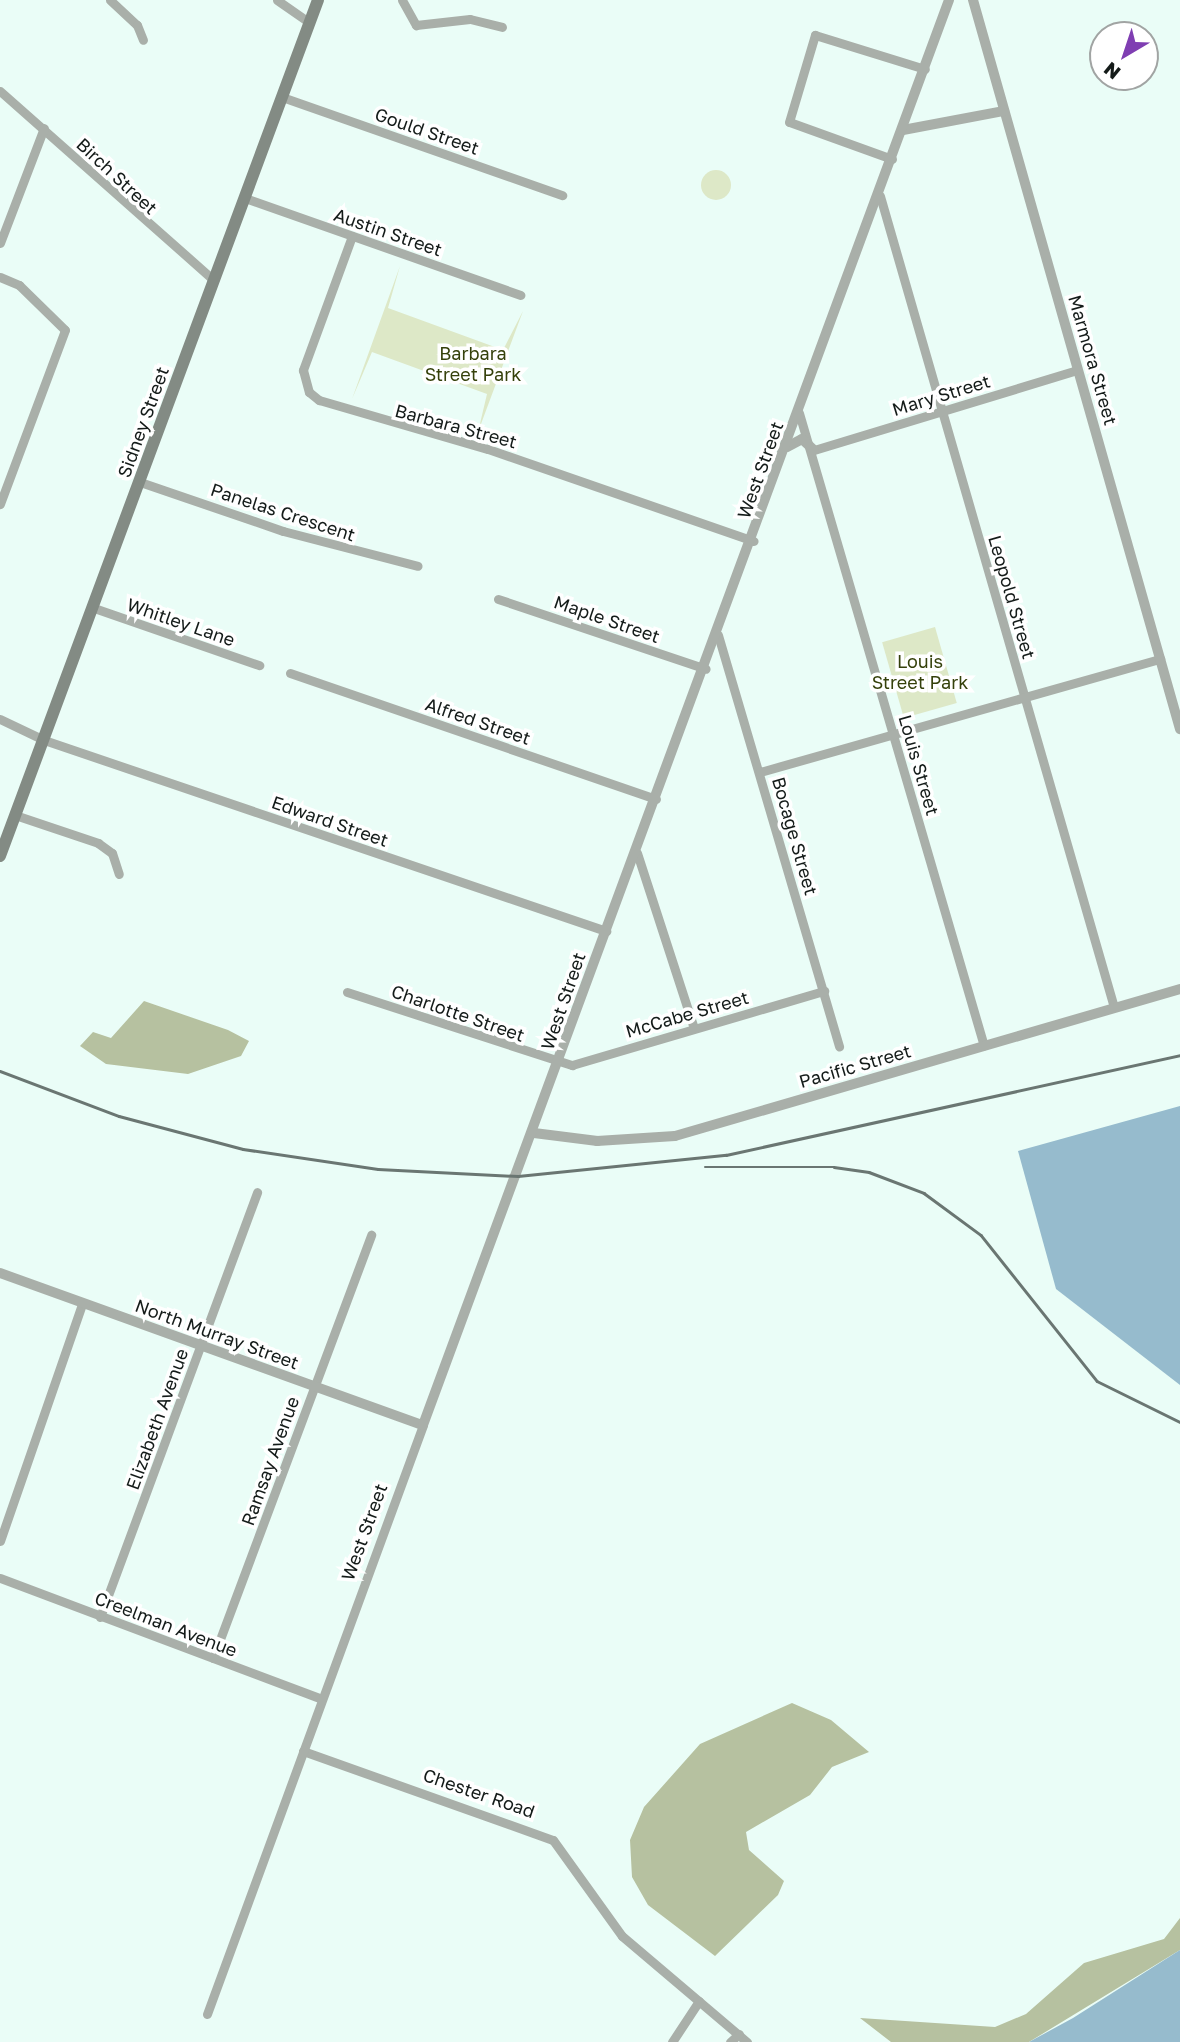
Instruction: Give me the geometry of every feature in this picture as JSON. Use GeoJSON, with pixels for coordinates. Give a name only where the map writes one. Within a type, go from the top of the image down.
{"type":"FeatureCollection","features":[{"type":"Feature","properties":{"kind":"main road","name":"Sidney Street"},"geometry":{"type":"LineString","coordinates":[[0,856],[318,0]]}},
{"type":"Feature","properties":{"kind":"street"},"geometry":{"type":"LineString","coordinates":[[110,0],[137,25],[143,40]]}},
{"type":"Feature","properties":{"kind":"street"},"geometry":{"type":"LineString","coordinates":[[277,0],[310,23]]}},
{"type":"Feature","properties":{"kind":"street"},"geometry":{"type":"LineString","coordinates":[[402,0],[416,25],[470,19],[502,27]]}},
{"type":"Feature","properties":{"kind":"street","name":"West Street"},"geometry":{"type":"LineString","coordinates":[[207,2014],[422,1425],[534,1133],[606,932],[706,669],[949,0]]}},
{"type":"Feature","properties":{"kind":"street","name":"Marmora Street"},"geometry":{"type":"LineString","coordinates":[[973,0],[1180,729]]}},
{"type":"Feature","properties":{"kind":"street"},"geometry":{"type":"LineString","coordinates":[[892,159],[792,125],[788,119],[815,35],[925,69]]}},
{"type":"Feature","properties":{"kind":"street","name":"Birch Street"},"geometry":{"type":"LineString","coordinates":[[0,91],[214,280]]}},
{"type":"Feature","properties":{"kind":"street","name":"Gould Street"},"geometry":{"type":"LineString","coordinates":[[282,97],[562,195]]}},
{"type":"Feature","properties":{"kind":"street"},"geometry":{"type":"LineString","coordinates":[[903,131],[1004,111]]}},
{"type":"Feature","properties":{"kind":"street"},"geometry":{"type":"LineString","coordinates":[[0,243],[44,128]]}},
{"type":"Feature","properties":{"kind":"street","name":"Leopold Street"},"geometry":{"type":"LineString","coordinates":[[880,196],[1114,1007]]}},
{"type":"Feature","properties":{"kind":"street","name":"Austin Street"},"geometry":{"type":"LineString","coordinates":[[244,198],[520,295]]}},
{"type":"Feature","properties":{"kind":"street","name":"Barbara Street"},"geometry":{"type":"LineString","coordinates":[[352,236],[303,370],[309,392],[319,400],[488,449],[753,541]]}},
{"type":"Feature","properties":{"kind":"street"},"geometry":{"type":"LineString","coordinates":[[0,277],[19,285],[65,330],[4,478],[0,504]]}},
{"type":"Feature","properties":{"kind":"street","name":"Mary Street"},"geometry":{"type":"LineString","coordinates":[[814,450],[1077,370]]}},
{"type":"Feature","properties":{"kind":"street","name":"Louis Street"},"geometry":{"type":"LineString","coordinates":[[799,413],[814,450],[984,1046]]}},
{"type":"Feature","properties":{"kind":"street"},"geometry":{"type":"LineString","coordinates":[[787,447],[802,439],[814,450]]}},
{"type":"Feature","properties":{"kind":"street","name":"Panelas Crescent"},"geometry":{"type":"LineString","coordinates":[[141,482],[283,531],[418,566]]}},
{"type":"Feature","properties":{"kind":"street","name":"Maple Street"},"geometry":{"type":"LineString","coordinates":[[498,599],[706,669]]}},
{"type":"Feature","properties":{"kind":"street","name":"Whitley Lane"},"geometry":{"type":"LineString","coordinates":[[94,608],[259,665]]}},
{"type":"Feature","properties":{"kind":"street","name":"Bocage Street"},"geometry":{"type":"LineString","coordinates":[[718,635],[761,772],[839,1047]]}},
{"type":"Feature","properties":{"kind":"street"},"geometry":{"type":"LineString","coordinates":[[761,772],[1160,659]]}},
{"type":"Feature","properties":{"kind":"street","name":"Alfred Street"},"geometry":{"type":"LineString","coordinates":[[290,673],[656,799]]}},
{"type":"Feature","properties":{"kind":"street","name":"Edward Street"},"geometry":{"type":"LineString","coordinates":[[0,719],[44,740],[606,932]]}},
{"type":"Feature","properties":{"kind":"street"},"geometry":{"type":"LineString","coordinates":[[15,815],[98,843],[112,853],[119,874]]}},
{"type":"Feature","properties":{"kind":"street"},"geometry":{"type":"LineString","coordinates":[[637,853],[694,1028]]}},
{"type":"Feature","properties":{"kind":"street","name":"Pacific Street"},"geometry":{"type":"LineString","coordinates":[[534,1133],[597,1141],[675,1136],[1180,989]]}},
{"type":"Feature","properties":{"kind":"street","name":"McCabe Street"},"geometry":{"type":"LineString","coordinates":[[559,1063],[824,991]]}},
{"type":"Feature","properties":{"kind":"street","name":"Charlotte Street"},"geometry":{"type":"LineString","coordinates":[[347,992],[559,1063]]}},
{"type":"Feature","properties":{"kind":"street","name":"Elizabeth Avenue"},"geometry":{"type":"LineString","coordinates":[[100,1617],[257,1192]]}},
{"type":"Feature","properties":{"kind":"street","name":"Ramsay Avenue"},"geometry":{"type":"LineString","coordinates":[[213,1658],[371,1234]]}},
{"type":"Feature","properties":{"kind":"street","name":"North Murray Street"},"geometry":{"type":"LineString","coordinates":[[0,1273],[422,1425]]}},
{"type":"Feature","properties":{"kind":"street"},"geometry":{"type":"LineString","coordinates":[[0,1541],[82,1304]]}},
{"type":"Feature","properties":{"kind":"street","name":"Creelman Avenue"},"geometry":{"type":"LineString","coordinates":[[0,1578],[322,1699]]}},
{"type":"Feature","properties":{"kind":"street","name":"Chester Road"},"geometry":{"type":"LineString","coordinates":[[303,1751],[553,1840],[615,1928],[747,2042]]}},
{"type":"Feature","properties":{"kind":"street"},"geometry":{"type":"LineString","coordinates":[[672,2042],[699,2001]]}},
{"type":"Feature","properties":{"kind":"street"},"geometry":{"type":"LineString","coordinates":[[730,2042],[739,2034]]}},
{"type":"Feature","properties":{"kind":"green space"},"geometry":{"type":"Polygon","coordinates":[[[716,170],[727,174],[731,185],[727,196],[716,200],[705,196],[701,185],[705,174],[716,170]]]}},
{"type":"Feature","properties":{"kind":"green space","name":"Barbara Street Park"},"geometry":{"type":"Polygon","coordinates":[[[400,266],[388,308],[503,350],[523,311],[478,432],[487,394],[372,352],[352,399],[400,266]]]}},
{"type":"Feature","properties":{"kind":"green space","name":"Louis Street Park"},"geometry":{"type":"Polygon","coordinates":[[[935,627],[957,703],[904,718],[882,642],[935,627]]]}},
{"type":"Feature","properties":{"kind":"green space"},"geometry":{"type":"Polygon","coordinates":[[[144,1001],[228,1030],[249,1041],[241,1056],[188,1074],[106,1064],[80,1046],[93,1032],[111,1038],[144,1001]]]}},
{"type":"Feature","properties":{"kind":"green space"},"geometry":{"type":"Polygon","coordinates":[[[792,1703],[831,1720],[869,1752],[832,1767],[810,1795],[746,1832],[749,1850],[784,1881],[778,1895],[715,1956],[648,1905],[632,1877],[630,1840],[644,1807],[700,1744],[792,1703]]]}},
{"type":"Feature","properties":{"kind":"green space"},"geometry":{"type":"Polygon","coordinates":[[[1180,1918],[1180,1950],[1029,2042],[891,2042],[860,2018],[995,2027],[1026,2014],[1084,1963],[1164,1939],[1180,1918]]]}},
{"type":"Feature","properties":{"kind":"water"},"geometry":{"type":"Polygon","coordinates":[[[1180,1106],[1180,1385],[1056,1289],[1018,1151],[1180,1106]]]}},
{"type":"Feature","properties":{"kind":"water"},"geometry":{"type":"Polygon","coordinates":[[[1180,1950],[1180,2042],[1029,2042],[1073,2018],[1180,1950]]]}},
{"type":"Feature","properties":{"kind":"railway"},"geometry":{"type":"LineString","coordinates":[[0,1071],[119,1116],[243,1149],[378,1169],[518,1176],[726,1155],[1180,1055]]}},
{"type":"Feature","properties":{"kind":"railway"},"geometry":{"type":"LineString","coordinates":[[705,1167],[834,1167],[869,1172],[924,1193],[981,1235],[1097,1381],[1180,1422]]}}]}
